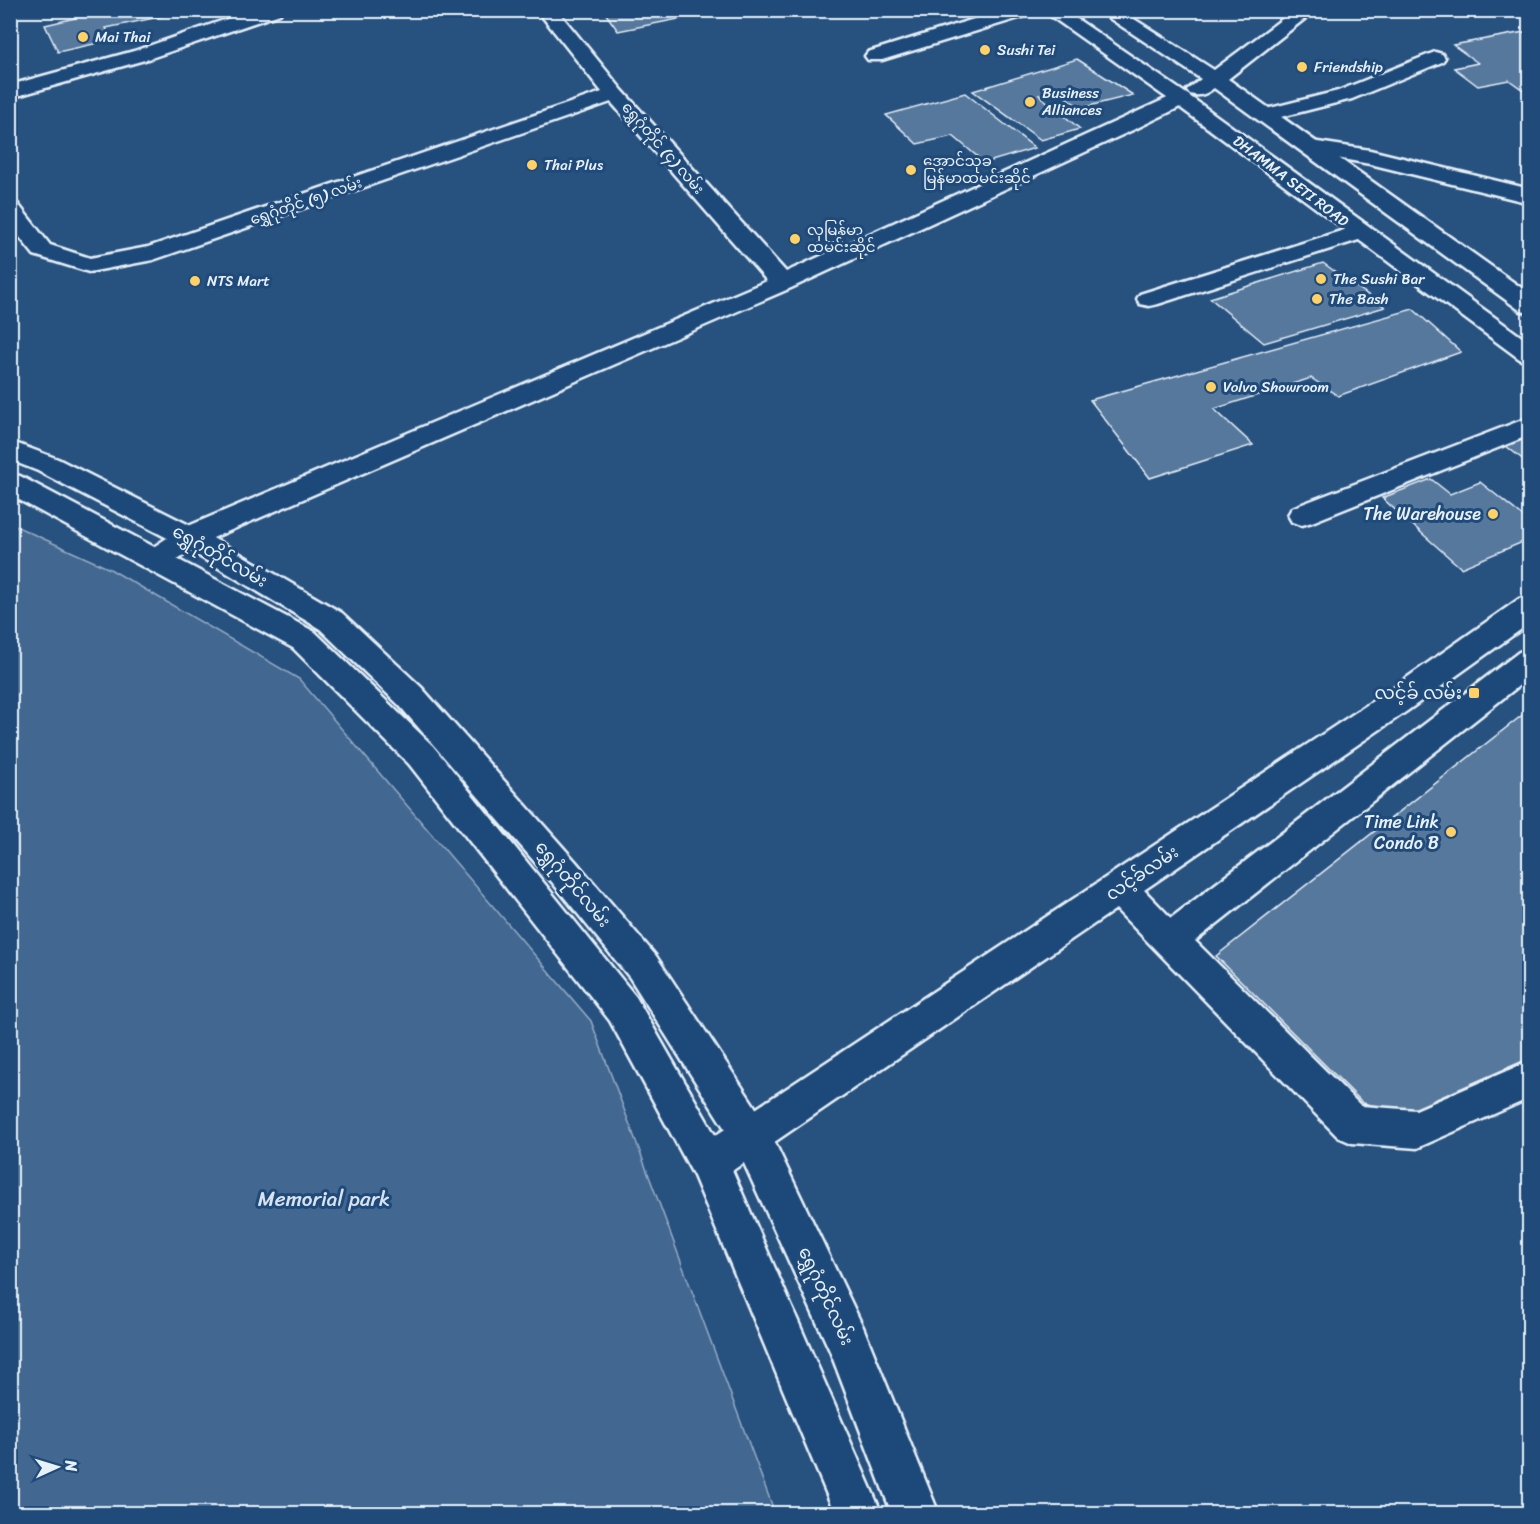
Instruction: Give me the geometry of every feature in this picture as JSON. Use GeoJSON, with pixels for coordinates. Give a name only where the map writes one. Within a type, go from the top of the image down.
{"type":"FeatureCollection","features":[{"type":"Feature","properties":{"kind":"street"},"geometry":{"type":"LineString","coordinates":[[10,92],[141,55],[273,10]]}},
{"type":"Feature","properties":{"kind":"street","name":"ရွှေဂုံတိုင် (၄) လမ်း"},"geometry":{"type":"LineString","coordinates":[[546,10],[615,94],[782,283]]}},
{"type":"Feature","properties":{"kind":"street"},"geometry":{"type":"LineString","coordinates":[[875,56],[1025,10]]}},
{"type":"Feature","properties":{"kind":"street","name":"DHAMMA SETI ROAD"},"geometry":{"type":"LineString","coordinates":[[1051,10],[1182,99],[1530,355]]}},
{"type":"Feature","properties":{"kind":"street"},"geometry":{"type":"LineString","coordinates":[[1106,10],[1215,79],[1530,306]]}},
{"type":"Feature","properties":{"kind":"street"},"geometry":{"type":"LineString","coordinates":[[156,559],[189,537],[782,283],[1131,124],[1182,99],[1215,79],[1307,10]]}},
{"type":"Feature","properties":{"kind":"street"},"geometry":{"type":"LineString","coordinates":[[1265,115],[1345,95],[1435,58]]}},
{"type":"Feature","properties":{"kind":"street","name":"ရွှေဂုံတိုင် (၅) လမ်း"},"geometry":{"type":"LineString","coordinates":[[10,209],[42,250],[89,265],[153,253],[615,94]]}},
{"type":"Feature","properties":{"kind":"street"},"geometry":{"type":"LineString","coordinates":[[1311,147],[1370,157],[1530,196]]}},
{"type":"Feature","properties":{"kind":"street"},"geometry":{"type":"LineString","coordinates":[[1149,298],[1360,232]]}},
{"type":"Feature","properties":{"kind":"street"},"geometry":{"type":"LineString","coordinates":[[1302,515],[1530,425]]}},
{"type":"Feature","properties":{"kind":"street","name":"ရွှေဂုံတိုင်လမ်း"},"geometry":{"type":"LineString","coordinates":[[10,450],[48,465],[189,537],[331,621],[410,696],[564,872],[643,967],[751,1135],[848,1342],[916,1514]]}},
{"type":"Feature","properties":{"kind":"street","name":"ရွှေဂုံတိုင်လမ်း"},"geometry":{"type":"LineString","coordinates":[[10,483],[304,640],[421,755],[623,1009],[710,1162],[859,1514]]}},
{"type":"Feature","properties":{"kind":"street","name":"လင့်ခ်လမ်း"},"geometry":{"type":"LineString","coordinates":[[710,1162],[1396,702],[1530,607]]}},
{"type":"Feature","properties":{"kind":"street"},"geometry":{"type":"LineString","coordinates":[[1169,940],[1530,660]]}},
{"type":"Feature","properties":{"kind":"street"},"geometry":{"type":"LineString","coordinates":[[1119,889],[1352,1124],[1417,1129],[1530,1079]]}},
{"type":"Feature","properties":{"kind":"path"},"geometry":{"type":"LineString","coordinates":[[75,10],[80,17]]}},
{"type":"Feature","properties":{"kind":"green space","name":"Memorial park"},"geometry":{"type":"Polygon","coordinates":[[[11,524],[110,569],[299,679],[591,1021],[775,1513],[11,1513],[11,524]]]}},
{"type":"Feature","properties":{"kind":"building"},"geometry":{"type":"Polygon","coordinates":[[[86,10],[182,10],[183,12],[106,28],[112,40],[58,52],[45,25],[88,15],[86,10]]]}},
{"type":"Feature","properties":{"kind":"building"},"geometry":{"type":"Polygon","coordinates":[[[603,10],[724,10],[618,31],[603,10]]]}},
{"type":"Feature","properties":{"kind":"building"},"geometry":{"type":"Polygon","coordinates":[[[1530,31],[1530,95],[1509,80],[1478,86],[1454,68],[1478,63],[1453,45],[1530,31]]]}},
{"type":"Feature","properties":{"kind":"building"},"geometry":{"type":"Polygon","coordinates":[[[1077,59],[1133,95],[1081,108],[1057,91],[1039,95],[1080,129],[1041,140],[973,91],[1077,59]]]}},
{"type":"Feature","properties":{"kind":"building"},"geometry":{"type":"Polygon","coordinates":[[[965,93],[1035,148],[985,163],[953,136],[917,144],[886,115],[965,93]]]}},
{"type":"Feature","properties":{"kind":"building"},"geometry":{"type":"Polygon","coordinates":[[[1323,263],[1385,307],[1264,343],[1210,298],[1323,263]]]}},
{"type":"Feature","properties":{"kind":"building","name":"Volvo Showroom"},"geometry":{"type":"Polygon","coordinates":[[[1413,309],[1461,352],[1338,396],[1311,378],[1214,409],[1253,445],[1150,478],[1090,400],[1413,309]]]}},
{"type":"Feature","properties":{"kind":"building"},"geometry":{"type":"Polygon","coordinates":[[[1530,437],[1530,465],[1506,446],[1530,437]]]}},
{"type":"Feature","properties":{"kind":"building"},"geometry":{"type":"Polygon","coordinates":[[[1431,479],[1450,494],[1480,482],[1530,522],[1530,539],[1461,568],[1382,498],[1431,479]]]}},
{"type":"Feature","properties":{"kind":"building","name":"Time Link Condo B"},"geometry":{"type":"Polygon","coordinates":[[[1530,709],[1530,1058],[1405,1113],[1363,1103],[1216,956],[1530,709]]]}},
{"type":"Feature","properties":{"kind":"place","name":"Mai Thai"},"geometry":{"type":"Point","coordinates":[83,37]}},
{"type":"Feature","properties":{"kind":"place","name":"Sushi Tei"},"geometry":{"type":"Point","coordinates":[985,50]}},
{"type":"Feature","properties":{"kind":"place","name":"Friendship"},"geometry":{"type":"Point","coordinates":[1302,67]}},
{"type":"Feature","properties":{"kind":"place","name":"Business Alliances"},"geometry":{"type":"Point","coordinates":[1030,102]}},
{"type":"Feature","properties":{"kind":"place","name":"Thai Plus"},"geometry":{"type":"Point","coordinates":[532,165]}},
{"type":"Feature","properties":{"kind":"place","name":"အောင်သုခ မြန်မာထမင်းဆိုင်"},"geometry":{"type":"Point","coordinates":[911,170]}},
{"type":"Feature","properties":{"kind":"place","name":"လှမြန်မာ ထမင်းဆိုင်"},"geometry":{"type":"Point","coordinates":[795,239]}},
{"type":"Feature","properties":{"kind":"place","name":"The Sushi Bar"},"geometry":{"type":"Point","coordinates":[1321,279]}},
{"type":"Feature","properties":{"kind":"place","name":"NTS Mart"},"geometry":{"type":"Point","coordinates":[195,281]}},
{"type":"Feature","properties":{"kind":"place","name":"The Bash"},"geometry":{"type":"Point","coordinates":[1317,299]}},
{"type":"Feature","properties":{"kind":"place","name":"Volvo Showroom"},"geometry":{"type":"Point","coordinates":[1211,387]}},
{"type":"Feature","properties":{"kind":"place","name":"The Warehouse"},"geometry":{"type":"Point","coordinates":[1493,514]}},
{"type":"Feature","properties":{"kind":"place","name":"လင့်ခ် လမ်း"},"geometry":{"type":"Point","coordinates":[1474,693]}},
{"type":"Feature","properties":{"kind":"place","name":"Time Link Condo B"},"geometry":{"type":"Point","coordinates":[1451,832]}}]}
